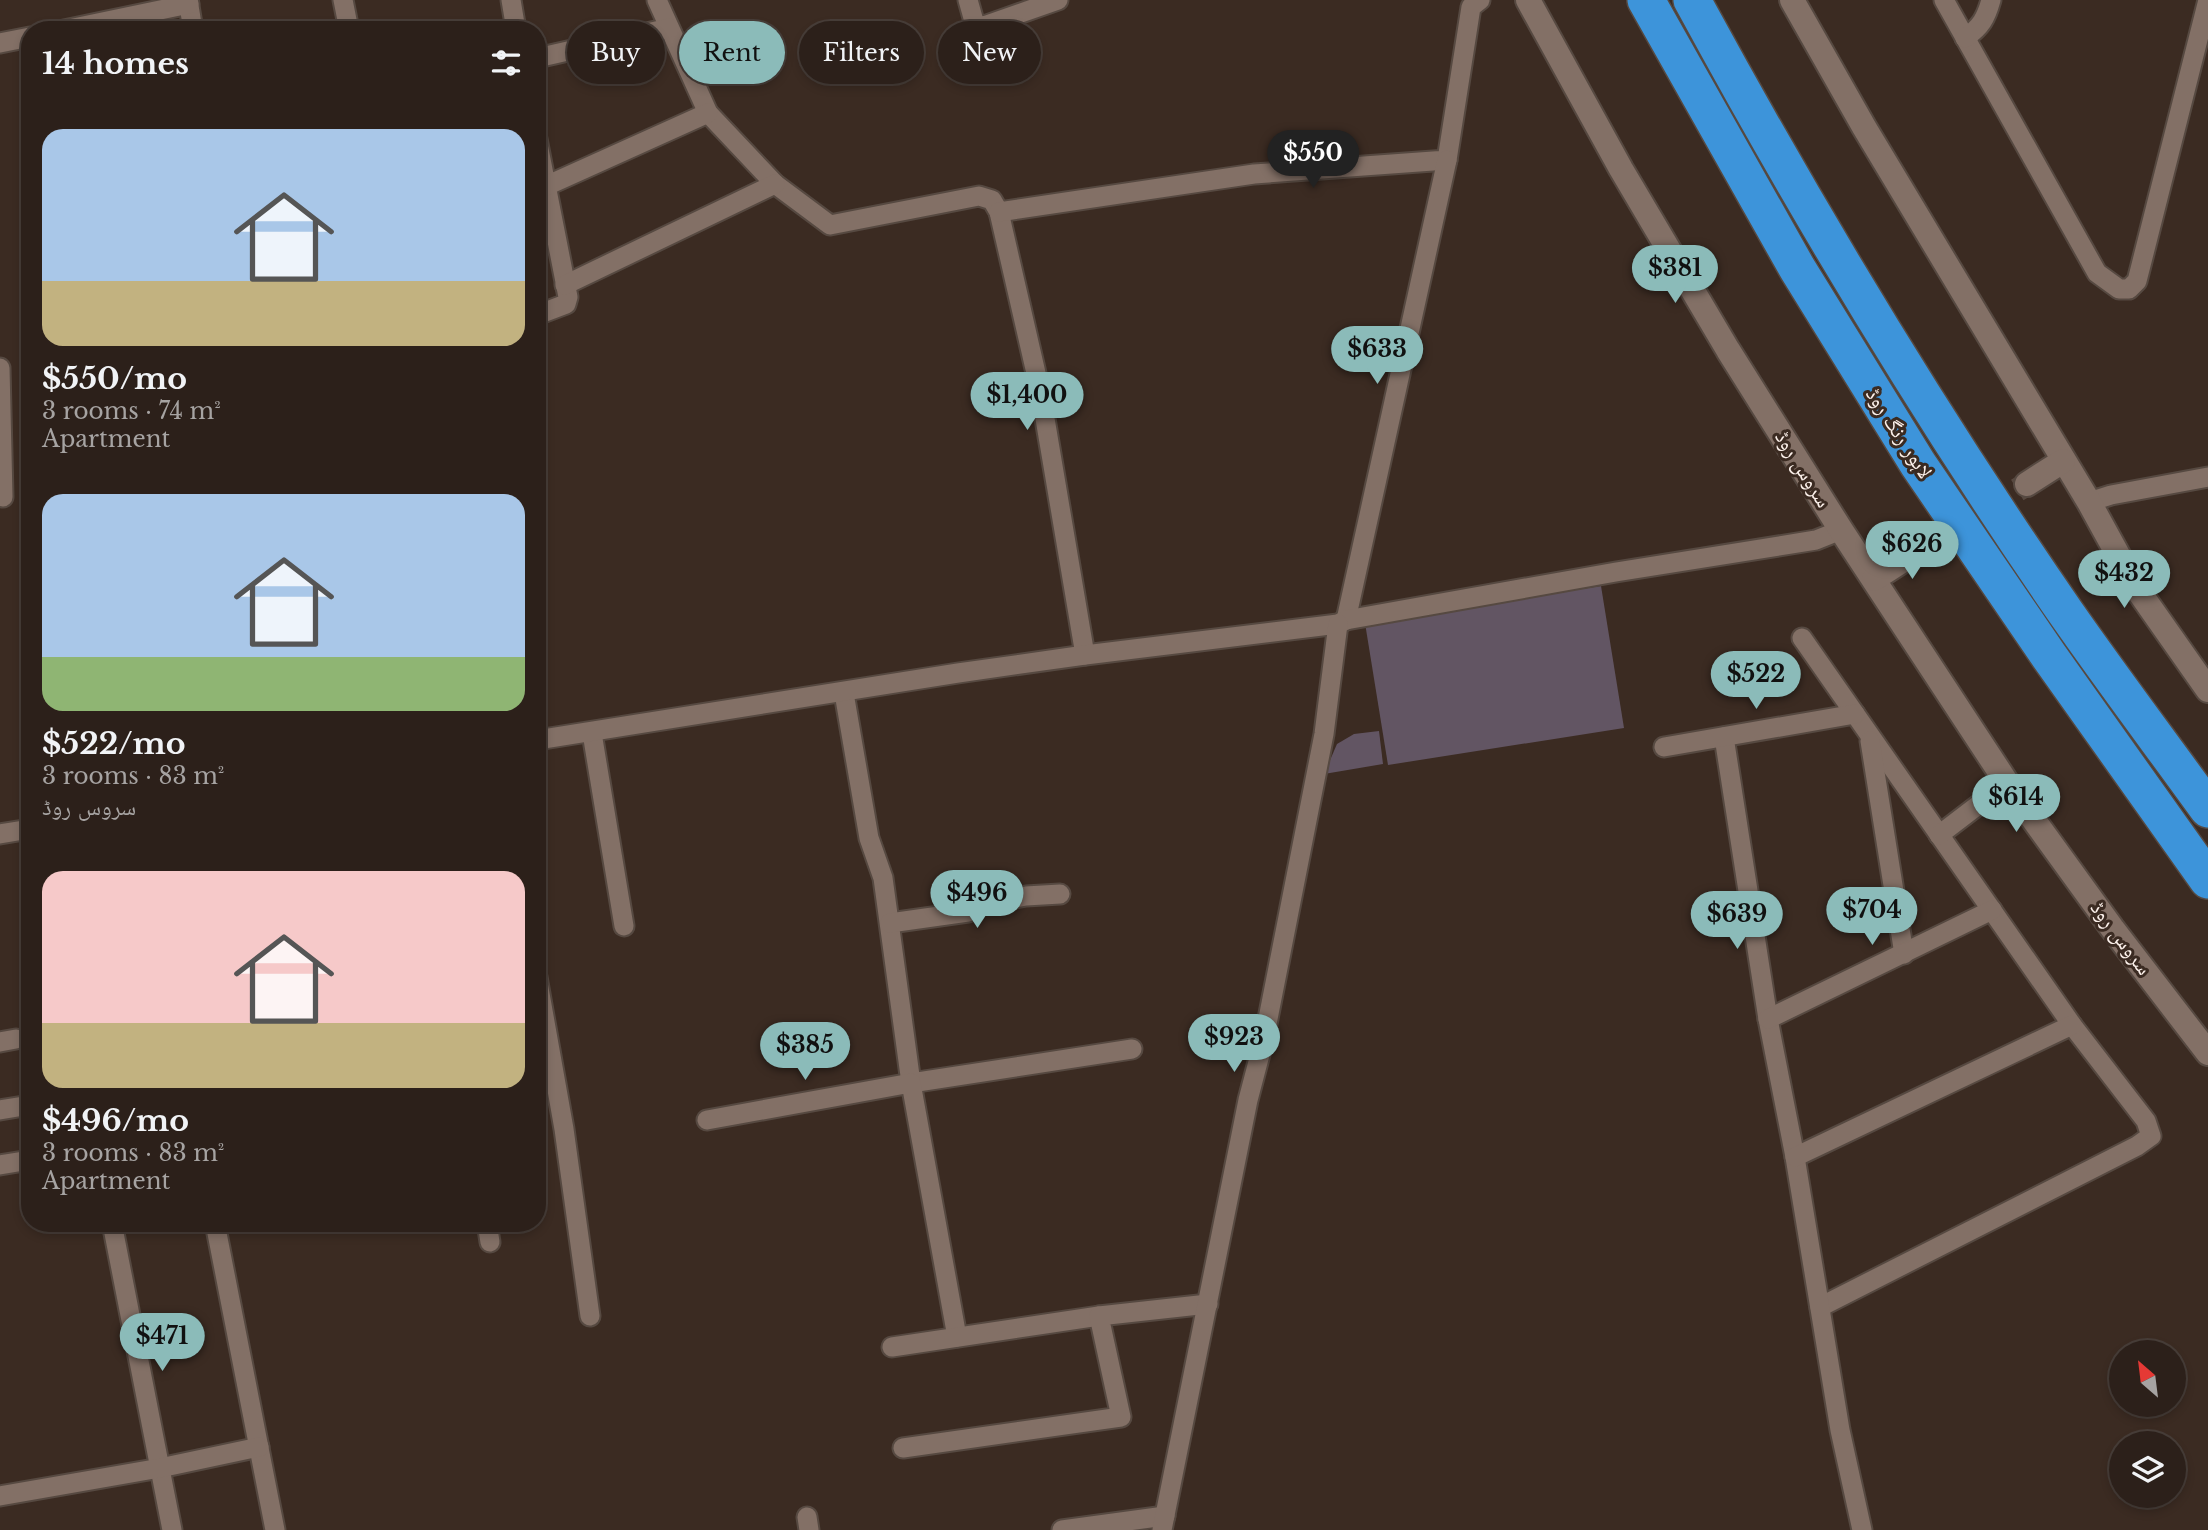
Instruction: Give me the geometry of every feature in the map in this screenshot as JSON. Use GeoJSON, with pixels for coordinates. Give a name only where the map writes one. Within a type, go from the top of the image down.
{"type":"FeatureCollection","features":[{"type":"Feature","properties":{"kind":"highway","name":"لاہور رنگ روڈ"},"geometry":{"type":"LineString","coordinates":[[1646,0],[1797,268],[1918,464],[2049,656],[2208,880]]}},
{"type":"Feature","properties":{"kind":"highway","name":"لاہور رنگ روڈ"},"geometry":{"type":"LineString","coordinates":[[1692,0],[1861,295],[1978,480],[2066,613],[2208,809]]}},
{"type":"Feature","properties":{"kind":"street"},"geometry":{"type":"LineString","coordinates":[[343,0],[347,21]]}},
{"type":"Feature","properties":{"kind":"street"},"geometry":{"type":"LineString","coordinates":[[511,0],[514,21]]}},
{"type":"Feature","properties":{"kind":"street"},"geometry":{"type":"LineString","coordinates":[[657,0],[708,113],[775,184],[830,225],[979,196],[992,200],[999,212],[1041,395],[1085,654]]}},
{"type":"Feature","properties":{"kind":"street"},"geometry":{"type":"LineString","coordinates":[[968,0],[975,25],[984,26],[1058,0]]}},
{"type":"Feature","properties":{"kind":"street"},"geometry":{"type":"LineString","coordinates":[[1062,1530],[1164,1523],[1248,1100],[1265,1039],[1342,622],[1447,160],[1471,7],[1480,0]]}},
{"type":"Feature","properties":{"kind":"street","name":"سروس روڈ"},"geometry":{"type":"LineString","coordinates":[[1528,0],[1622,169],[1728,350],[1841,530],[2007,783],[2112,928],[2208,1053]]}},
{"type":"Feature","properties":{"kind":"street"},"geometry":{"type":"LineString","coordinates":[[1792,0],[1871,139],[2089,502],[2135,586],[2208,690]]}},
{"type":"Feature","properties":{"kind":"street"},"geometry":{"type":"LineString","coordinates":[[1944,0],[2097,273],[2119,289],[2129,289],[2137,281],[2208,0]]}},
{"type":"Feature","properties":{"kind":"street"},"geometry":{"type":"LineString","coordinates":[[1965,38],[1978,29],[1986,18],[1991,0]]}},
{"type":"Feature","properties":{"kind":"street"},"geometry":{"type":"LineString","coordinates":[[104,21],[188,2],[191,21]]}},
{"type":"Feature","properties":{"kind":"street"},"geometry":{"type":"LineString","coordinates":[[546,56],[669,28]]}},
{"type":"Feature","properties":{"kind":"street"},"geometry":{"type":"LineString","coordinates":[[0,43],[21,39]]}},
{"type":"Feature","properties":{"kind":"street"},"geometry":{"type":"LineString","coordinates":[[546,312],[566,304],[568,297],[546,186],[708,113]]}},
{"type":"Feature","properties":{"kind":"street"},"geometry":{"type":"LineString","coordinates":[[999,212],[1254,174],[1447,160]]}},
{"type":"Feature","properties":{"kind":"street"},"geometry":{"type":"LineString","coordinates":[[565,285],[775,184]]}},
{"type":"Feature","properties":{"kind":"street"},"geometry":{"type":"LineString","coordinates":[[0,368],[3,497]]}},
{"type":"Feature","properties":{"kind":"street"},"geometry":{"type":"LineString","coordinates":[[2027,484],[2063,461]]}},
{"type":"Feature","properties":{"kind":"street"},"geometry":{"type":"LineString","coordinates":[[2089,502],[2111,495],[2208,477]]}},
{"type":"Feature","properties":{"kind":"street"},"geometry":{"type":"LineString","coordinates":[[546,739],[1085,654],[1342,622],[1616,572],[1816,540],[1841,530]]}},
{"type":"Feature","properties":{"kind":"street"},"geometry":{"type":"LineString","coordinates":[[1874,579],[1925,546]]}},
{"type":"Feature","properties":{"kind":"street"},"geometry":{"type":"LineString","coordinates":[[1802,638],[2072,1025],[2146,1121],[2151,1136],[2137,1146],[1821,1307]]}},
{"type":"Feature","properties":{"kind":"street"},"geometry":{"type":"LineString","coordinates":[[844,693],[869,838],[883,878],[911,1083],[957,1337]]}},
{"type":"Feature","properties":{"kind":"street"},"geometry":{"type":"LineString","coordinates":[[1664,747],[1855,714]]}},
{"type":"Feature","properties":{"kind":"street"},"geometry":{"type":"LineString","coordinates":[[592,733],[624,926]]}},
{"type":"Feature","properties":{"kind":"street"},"geometry":{"type":"LineString","coordinates":[[1724,737],[1768,1019],[1795,1157],[1840,1430],[1862,1530]]}},
{"type":"Feature","properties":{"kind":"street"},"geometry":{"type":"LineString","coordinates":[[1870,737],[1904,954]]}},
{"type":"Feature","properties":{"kind":"street"},"geometry":{"type":"LineString","coordinates":[[1939,835],[2007,783]]}},
{"type":"Feature","properties":{"kind":"street"},"geometry":{"type":"LineString","coordinates":[[0,834],[21,831]]}},
{"type":"Feature","properties":{"kind":"street"},"geometry":{"type":"LineString","coordinates":[[890,923],[968,912],[982,904],[1026,896],[1060,894]]}},
{"type":"Feature","properties":{"kind":"street"},"geometry":{"type":"LineString","coordinates":[[1768,1019],[1992,910]]}},
{"type":"Feature","properties":{"kind":"street"},"geometry":{"type":"LineString","coordinates":[[1795,1157],[2072,1025]]}},
{"type":"Feature","properties":{"kind":"street"},"geometry":{"type":"LineString","coordinates":[[546,1028],[564,1129],[590,1316]]}},
{"type":"Feature","properties":{"kind":"street"},"geometry":{"type":"LineString","coordinates":[[707,1120],[911,1083],[1132,1049]]}},
{"type":"Feature","properties":{"kind":"street"},"geometry":{"type":"LineString","coordinates":[[0,1110],[21,1106]]}},
{"type":"Feature","properties":{"kind":"street"},"geometry":{"type":"LineString","coordinates":[[0,1165],[21,1162]]}},
{"type":"Feature","properties":{"kind":"street"},"geometry":{"type":"LineString","coordinates":[[114,1232],[172,1530]]}},
{"type":"Feature","properties":{"kind":"street"},"geometry":{"type":"LineString","coordinates":[[217,1232],[275,1530]]}},
{"type":"Feature","properties":{"kind":"street"},"geometry":{"type":"LineString","coordinates":[[892,1347],[1099,1315],[1208,1304]]}},
{"type":"Feature","properties":{"kind":"street"},"geometry":{"type":"LineString","coordinates":[[903,1448],[1121,1417],[1099,1315]]}},
{"type":"Feature","properties":{"kind":"street"},"geometry":{"type":"LineString","coordinates":[[0,1496],[259,1447]]}},
{"type":"Feature","properties":{"kind":"building"},"geometry":{"type":"Polygon","coordinates":[[[1601,586],[1624,728],[1388,765],[1365,623],[1601,586]]]}},
{"type":"Feature","properties":{"kind":"building"},"geometry":{"type":"Polygon","coordinates":[[[1379,731],[1383,764],[1324,774],[1337,744],[1354,734],[1379,731]]]}},
{"type":"Feature","properties":{"kind":"tunnel"},"geometry":{"type":"LineString","coordinates":[[1925,546],[2027,484]]}}]}
